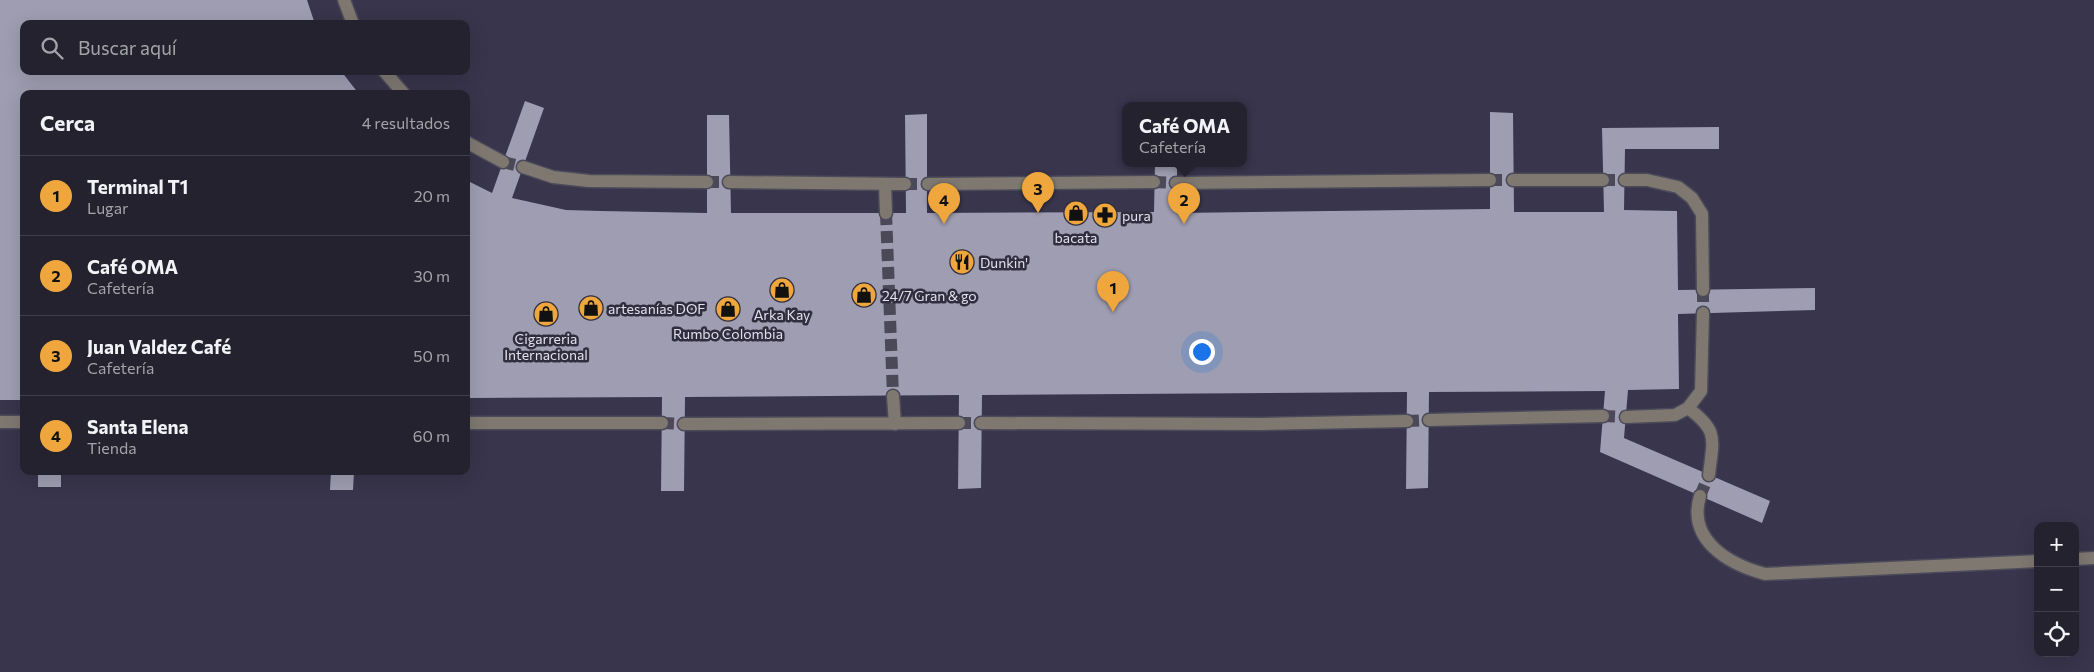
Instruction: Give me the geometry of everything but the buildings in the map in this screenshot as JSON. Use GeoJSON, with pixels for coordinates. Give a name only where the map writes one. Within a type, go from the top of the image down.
{"type":"FeatureCollection","features":[{"type":"Feature","properties":{"kind":"lane"},"geometry":{"type":"LineString","coordinates":[[344,0],[352,20]]}},
{"type":"Feature","properties":{"kind":"lane"},"geometry":{"type":"LineString","coordinates":[[387,75],[401,90]]}},
{"type":"Feature","properties":{"kind":"lane"},"geometry":{"type":"LineString","coordinates":[[470,144],[503,162]]}},
{"type":"Feature","properties":{"kind":"lane"},"geometry":{"type":"LineString","coordinates":[[523,167],[553,177],[589,181],[707,182]]}},
{"type":"Feature","properties":{"kind":"lane"},"geometry":{"type":"LineString","coordinates":[[1176,182],[1490,180]]}},
{"type":"Feature","properties":{"kind":"lane"},"geometry":{"type":"LineString","coordinates":[[1513,180],[1603,180]]}},
{"type":"Feature","properties":{"kind":"lane"},"geometry":{"type":"LineString","coordinates":[[1625,180],[1647,180],[1678,187],[1692,198],[1702,214],[1703,290]]}},
{"type":"Feature","properties":{"kind":"lane"},"geometry":{"type":"LineString","coordinates":[[730,182],[905,184]]}},
{"type":"Feature","properties":{"kind":"lane"},"geometry":{"type":"LineString","coordinates":[[928,184],[1154,182]]}},
{"type":"Feature","properties":{"kind":"lane"},"geometry":{"type":"LineString","coordinates":[[885,184],[886,213]]}},
{"type":"Feature","properties":{"kind":"lane"},"geometry":{"type":"LineString","coordinates":[[1626,417],[1675,415],[1688,408],[1701,391],[1703,313]]}},
{"type":"Feature","properties":{"kind":"lane"},"geometry":{"type":"LineString","coordinates":[[894,396],[895,424]]}},
{"type":"Feature","properties":{"kind":"lane"},"geometry":{"type":"LineString","coordinates":[[1688,408],[1709,426],[1712,437],[1709,475]]}},
{"type":"Feature","properties":{"kind":"lane"},"geometry":{"type":"LineString","coordinates":[[1429,420],[1603,416]]}},
{"type":"Feature","properties":{"kind":"lane"},"geometry":{"type":"LineString","coordinates":[[982,423],[1262,424],[1407,421]]}},
{"type":"Feature","properties":{"kind":"lane"},"geometry":{"type":"LineString","coordinates":[[0,422],[20,422]]}},
{"type":"Feature","properties":{"kind":"lane"},"geometry":{"type":"LineString","coordinates":[[470,423],[662,423]]}},
{"type":"Feature","properties":{"kind":"lane"},"geometry":{"type":"LineString","coordinates":[[684,424],[959,423]]}},
{"type":"Feature","properties":{"kind":"lane"},"geometry":{"type":"LineString","coordinates":[[1700,496],[1696,515],[1701,532],[1710,545],[1726,558],[1747,569],[1765,574],[2034,561]]}},
{"type":"Feature","properties":{"kind":"lane"},"geometry":{"type":"LineString","coordinates":[[2079,559],[2094,558]]}},
{"type":"Feature","properties":{"kind":"shaded area"},"geometry":{"type":"Polygon","coordinates":[[[0,0],[2094,0],[2094,672],[0,672],[0,0]]]}},
{"type":"Feature","properties":{"kind":"tunnel"},"geometry":{"type":"LineString","coordinates":[[503,162],[523,167]]}},
{"type":"Feature","properties":{"kind":"tunnel"},"geometry":{"type":"LineString","coordinates":[[1490,180],[1513,180]]}},
{"type":"Feature","properties":{"kind":"tunnel"},"geometry":{"type":"LineString","coordinates":[[1603,180],[1625,180]]}},
{"type":"Feature","properties":{"kind":"tunnel"},"geometry":{"type":"LineString","coordinates":[[707,182],[729,182]]}},
{"type":"Feature","properties":{"kind":"tunnel"},"geometry":{"type":"LineString","coordinates":[[1154,182],[1176,183]]}},
{"type":"Feature","properties":{"kind":"tunnel"},"geometry":{"type":"LineString","coordinates":[[905,184],[928,184]]}},
{"type":"Feature","properties":{"kind":"tunnel"},"geometry":{"type":"LineString","coordinates":[[886,213],[893,396]]}},
{"type":"Feature","properties":{"kind":"tunnel"},"geometry":{"type":"LineString","coordinates":[[1703,290],[1703,313]]}},
{"type":"Feature","properties":{"kind":"tunnel"},"geometry":{"type":"LineString","coordinates":[[1603,416],[1626,417]]}},
{"type":"Feature","properties":{"kind":"tunnel"},"geometry":{"type":"LineString","coordinates":[[1407,421],[1429,420]]}},
{"type":"Feature","properties":{"kind":"tunnel"},"geometry":{"type":"LineString","coordinates":[[662,423],[684,424]]}},
{"type":"Feature","properties":{"kind":"tunnel"},"geometry":{"type":"LineString","coordinates":[[959,423],[981,423]]}},
{"type":"Feature","properties":{"kind":"tunnel"},"geometry":{"type":"LineString","coordinates":[[1700,496],[1709,475]]}},
{"type":"Feature","properties":{"kind":"place","name":"Juan Valdez Café"},"geometry":{"type":"Point","coordinates":[1038,213]}},
{"type":"Feature","properties":{"kind":"place","name":"bacata"},"geometry":{"type":"Point","coordinates":[1076,213]}},
{"type":"Feature","properties":{"kind":"place","name":"pura"},"geometry":{"type":"Point","coordinates":[1105,215]}},
{"type":"Feature","properties":{"kind":"place","name":"Santa Elena"},"geometry":{"type":"Point","coordinates":[944,224]}},
{"type":"Feature","properties":{"kind":"place","name":"Café OMA"},"geometry":{"type":"Point","coordinates":[1184,224]}},
{"type":"Feature","properties":{"kind":"place","name":"Dunkin'"},"geometry":{"type":"Point","coordinates":[962,262]}},
{"type":"Feature","properties":{"kind":"place","name":"Arka Kay"},"geometry":{"type":"Point","coordinates":[782,290]}},
{"type":"Feature","properties":{"kind":"place","name":"24/7 Gran & go"},"geometry":{"type":"Point","coordinates":[864,295]}},
{"type":"Feature","properties":{"kind":"place","name":"artesanías DOF"},"geometry":{"type":"Point","coordinates":[591,308]}},
{"type":"Feature","properties":{"kind":"place","name":"Rumbo Colombia"},"geometry":{"type":"Point","coordinates":[728,309]}},
{"type":"Feature","properties":{"kind":"place","name":"Terminal T1"},"geometry":{"type":"Point","coordinates":[1113,312]}},
{"type":"Feature","properties":{"kind":"place","name":"Cigarreria Internacional"},"geometry":{"type":"Point","coordinates":[546,314]}}]}
